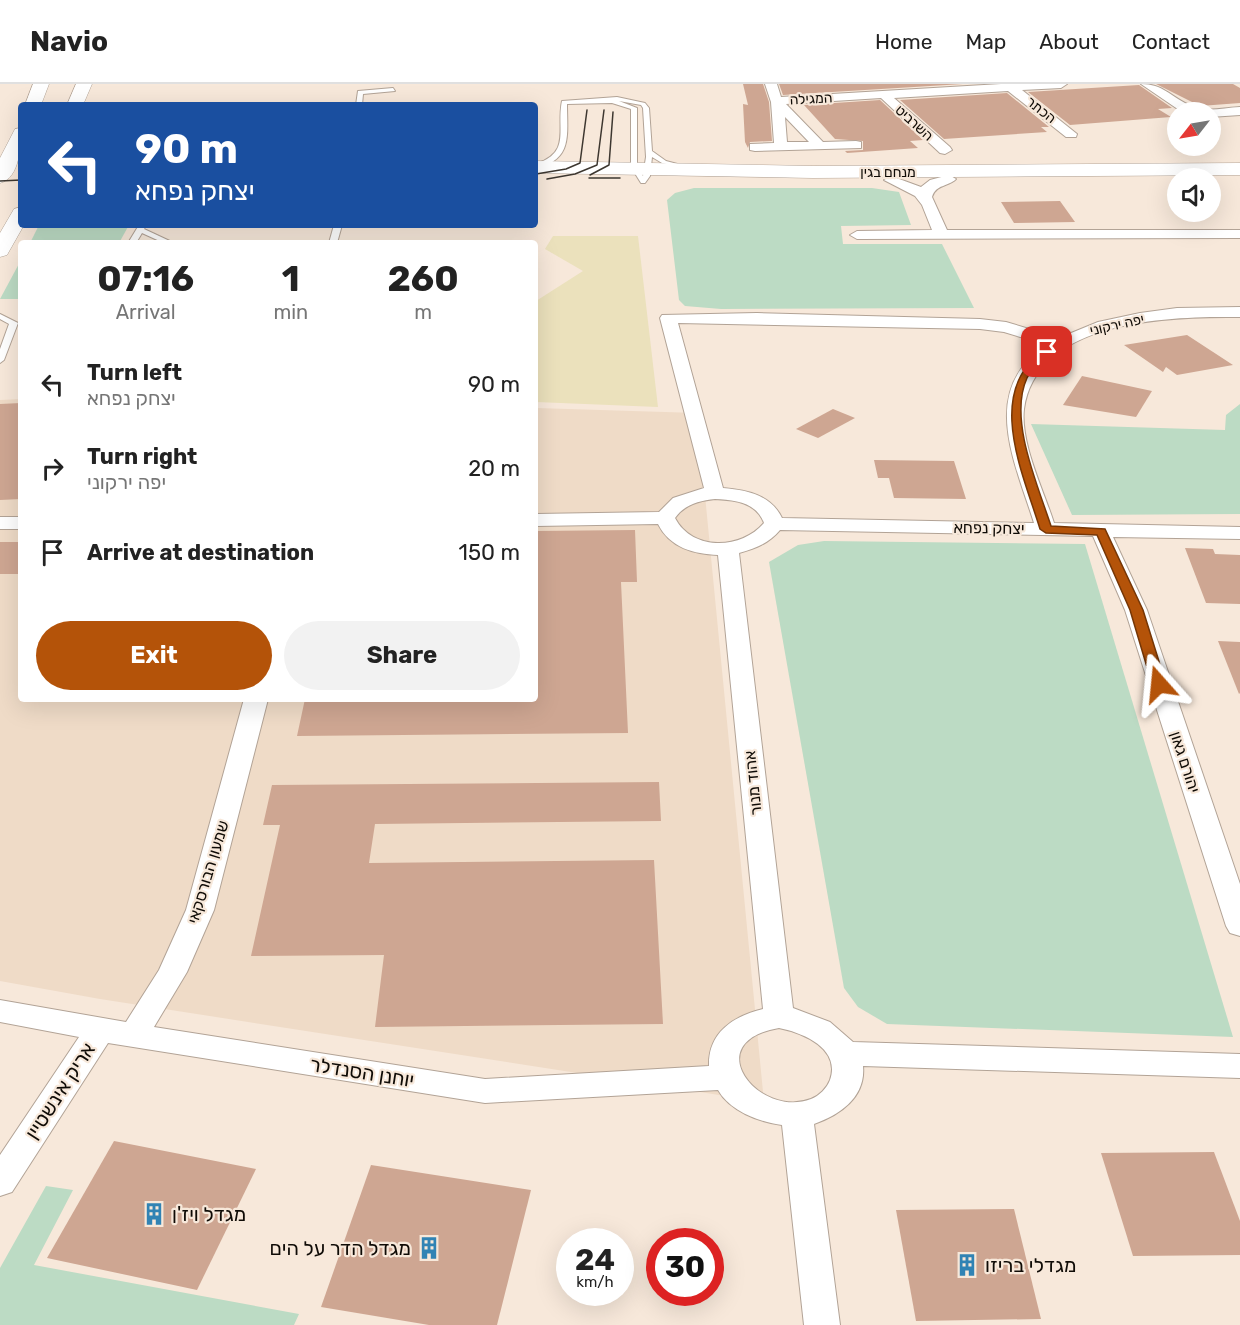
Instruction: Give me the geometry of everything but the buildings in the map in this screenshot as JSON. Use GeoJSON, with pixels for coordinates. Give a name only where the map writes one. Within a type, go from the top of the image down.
{"type":"FeatureCollection","features":[{"type":"Feature","properties":{"kind":"street"},"geometry":{"type":"LineString","coordinates":[[34,102],[41,84]]}},
{"type":"Feature","properties":{"kind":"street"},"geometry":{"type":"LineString","coordinates":[[76,102],[84,84]]}},
{"type":"Feature","properties":{"kind":"street","name":"המגילה"},"geometry":{"type":"LineString","coordinates":[[771,84],[776,101],[781,146]]}},
{"type":"Feature","properties":{"kind":"street"},"geometry":{"type":"LineString","coordinates":[[822,84],[836,98]]}},
{"type":"Feature","properties":{"kind":"street","name":"המגילה"},"geometry":{"type":"LineString","coordinates":[[776,101],[1061,84]]}},
{"type":"Feature","properties":{"kind":"street"},"geometry":{"type":"LineString","coordinates":[[1147,84],[1175,102]]}},
{"type":"Feature","properties":{"kind":"street","name":"הכתר"},"geometry":{"type":"LineString","coordinates":[[1011,87],[1071,134]]}},
{"type":"Feature","properties":{"kind":"street","name":"השרביט"},"geometry":{"type":"LineString","coordinates":[[884,95],[945,150]]}},
{"type":"Feature","properties":{"kind":"street","name":"המגילה"},"geometry":{"type":"LineString","coordinates":[[776,101],[820,146]]}},
{"type":"Feature","properties":{"kind":"street"},"geometry":{"type":"LineString","coordinates":[[1221,112],[1240,111]]}},
{"type":"Feature","properties":{"kind":"street"},"geometry":{"type":"LineString","coordinates":[[755,147],[856,145]]}},
{"type":"Feature","properties":{"kind":"street"},"geometry":{"type":"LineString","coordinates":[[7,165],[18,181]]}},
{"type":"Feature","properties":{"kind":"street","name":"מנחם בגין"},"geometry":{"type":"LineString","coordinates":[[538,166],[789,172],[1240,169]]}},
{"type":"Feature","properties":{"kind":"street","name":"מנחם בגין"},"geometry":{"type":"LineString","coordinates":[[538,183],[643,167],[891,180],[1240,178]]}},
{"type":"Feature","properties":{"kind":"street"},"geometry":{"type":"LineString","coordinates":[[941,235],[926,190],[930,185],[949,179]]}},
{"type":"Feature","properties":{"kind":"street"},"geometry":{"type":"LineString","coordinates":[[891,180],[926,195]]}},
{"type":"Feature","properties":{"kind":"street"},"geometry":{"type":"LineString","coordinates":[[0,251],[18,218]]}},
{"type":"Feature","properties":{"kind":"street"},"geometry":{"type":"LineString","coordinates":[[857,235],[1240,234]]}},
{"type":"Feature","properties":{"kind":"street","name":"יפה ירקוני"},"geometry":{"type":"LineString","coordinates":[[1046,529],[1021,448],[1015,411],[1022,378],[1036,360],[1058,343],[1092,329],[1137,319],[1195,313],[1240,312]]}},
{"type":"Feature","properties":{"kind":"street"},"geometry":{"type":"LineString","coordinates":[[716,493],[669,318],[980,324],[1006,327],[1058,343]]}},
{"type":"Feature","properties":{"kind":"street"},"geometry":{"type":"LineString","coordinates":[[716,493],[742,496],[764,505],[772,514],[774,524],[769,534],[758,542],[728,549],[708,548],[683,540],[668,527],[665,518],[671,507],[682,499],[716,493]]}},
{"type":"Feature","properties":{"kind":"street"},"geometry":{"type":"LineString","coordinates":[[538,520],[665,518]]}},
{"type":"Feature","properties":{"kind":"street"},"geometry":{"type":"LineString","coordinates":[[0,523],[18,523]]}},
{"type":"Feature","properties":{"kind":"street","name":"יצחק נפחא"},"geometry":{"type":"LineString","coordinates":[[774,524],[1101,532],[1240,532]]}},
{"type":"Feature","properties":{"kind":"street","name":"יהורם גאון"},"geometry":{"type":"LineString","coordinates":[[1101,532],[1136,610],[1240,926]]}},
{"type":"Feature","properties":{"kind":"street","name":"אהוד מנור"},"geometry":{"type":"LineString","coordinates":[[728,549],[779,1017]]}},
{"type":"Feature","properties":{"kind":"street","name":"שמעון הבורסקאי"},"geometry":{"type":"LineString","coordinates":[[134,1035],[172,972],[200,910],[255,702]]}},
{"type":"Feature","properties":{"kind":"street","name":"יוחנן הסנדלר"},"geometry":{"type":"LineString","coordinates":[[0,1011],[100,1030],[485,1091],[727,1077]]}},
{"type":"Feature","properties":{"kind":"street"},"geometry":{"type":"LineString","coordinates":[[779,1017],[799,1019],[818,1027],[834,1039],[844,1054],[848,1071],[843,1089],[830,1102],[812,1111],[797,1114],[774,1113],[754,1105],[737,1093],[727,1077],[723,1061],[729,1041],[741,1029],[759,1021],[779,1017]]}},
{"type":"Feature","properties":{"kind":"street","name":"אריק אינשטיין"},"geometry":{"type":"LineString","coordinates":[[0,1182],[100,1030]]}},
{"type":"Feature","properties":{"kind":"street"},"geometry":{"type":"LineString","coordinates":[[844,1054],[1240,1066]]}},
{"type":"Feature","properties":{"kind":"street"},"geometry":{"type":"LineString","coordinates":[[797,1114],[822,1325]]}},
{"type":"Feature","properties":{"kind":"lane"},"geometry":{"type":"LineString","coordinates":[[359,102],[360,92],[393,90]]}},
{"type":"Feature","properties":{"kind":"lane"},"geometry":{"type":"LineString","coordinates":[[564,102],[617,99],[643,104],[646,108],[643,167]]}},
{"type":"Feature","properties":{"kind":"lane"},"geometry":{"type":"LineString","coordinates":[[564,102],[612,101],[634,108],[643,167]]}},
{"type":"Feature","properties":{"kind":"lane"},"geometry":{"type":"LineString","coordinates":[[538,165],[558,157],[563,141],[564,102]]}},
{"type":"Feature","properties":{"kind":"lane"},"geometry":{"type":"LineString","coordinates":[[144,228],[165,240]]}},
{"type":"Feature","properties":{"kind":"lane"},"geometry":{"type":"LineString","coordinates":[[0,316],[14,323],[0,360]]}},
{"type":"Feature","properties":{"kind":"shaded area"},"geometry":{"type":"Polygon","coordinates":[[[18,399],[18,702],[538,702],[538,408],[697,413],[764,1102],[100,999],[0,981],[0,400],[18,399]]]}},
{"type":"Feature","properties":{"kind":"green space"},"geometry":{"type":"Polygon","coordinates":[[[694,188],[872,188],[899,192],[911,225],[841,226],[843,244],[942,244],[974,308],[721,309],[685,306],[679,300],[667,200],[675,193],[694,188]]]}},
{"type":"Feature","properties":{"kind":"green space"},"geometry":{"type":"Polygon","coordinates":[[[38,228],[127,228],[121,240],[32,240],[38,228]]]}},
{"type":"Feature","properties":{"kind":"green space"},"geometry":{"type":"Polygon","coordinates":[[[18,266],[18,299],[0,299],[18,266]]]}},
{"type":"Feature","properties":{"kind":"green space"},"geometry":{"type":"Polygon","coordinates":[[[1240,404],[1240,514],[1072,515],[1031,424],[1225,430],[1226,415],[1240,404]]]}},
{"type":"Feature","properties":{"kind":"green space"},"geometry":{"type":"Polygon","coordinates":[[[824,541],[1085,544],[1233,1037],[887,1024],[858,1007],[844,988],[769,562],[798,545],[824,541]]]}},
{"type":"Feature","properties":{"kind":"green space"},"geometry":{"type":"Polygon","coordinates":[[[46,1186],[73,1190],[34,1265],[299,1314],[294,1325],[0,1325],[0,1268],[46,1186]]]}},
{"type":"Feature","properties":{"kind":"sand"},"geometry":{"type":"Polygon","coordinates":[[[553,236],[638,236],[658,407],[538,402],[538,300],[583,271],[545,249],[553,236]]]}},
{"type":"Feature","properties":{"kind":"tram line"},"geometry":{"type":"LineString","coordinates":[[538,174],[566,169],[580,163],[587,110]]}},
{"type":"Feature","properties":{"kind":"tram line"},"geometry":{"type":"LineString","coordinates":[[547,179],[575,174],[597,165],[604,110]]}},
{"type":"Feature","properties":{"kind":"tram line"},"geometry":{"type":"LineString","coordinates":[[590,175],[609,165],[613,112]]}},
{"type":"Feature","properties":{"kind":"tram line"},"geometry":{"type":"LineString","coordinates":[[589,178],[620,178]]}},
{"type":"Feature","properties":{"kind":"tram line"},"geometry":{"type":"LineString","coordinates":[[0,181],[18,180]]}},
{"type":"Feature","properties":{"kind":"place","name":"מגדל ויז'ן"},"geometry":{"type":"Point","coordinates":[154,1214]}},
{"type":"Feature","properties":{"kind":"place","name":"מגדל הדר על הים"},"geometry":{"type":"Point","coordinates":[429,1248]}},
{"type":"Feature","properties":{"kind":"place","name":"מגדלי בריזו"},"geometry":{"type":"Point","coordinates":[967,1265]}},
{"type":"Feature","properties":{"kind":"route"},"geometry":{"type":"LineString","coordinates":[[1047,352],[1036,360],[1022,378],[1015,411],[1021,448],[1046,529],[1101,532],[1136,610],[1159,684]]}}]}
